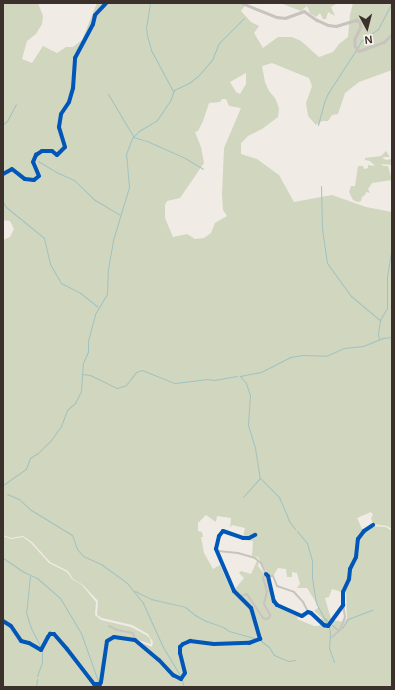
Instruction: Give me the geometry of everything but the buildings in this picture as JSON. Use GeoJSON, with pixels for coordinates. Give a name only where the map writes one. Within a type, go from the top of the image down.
{"type":"FeatureCollection","features":[{"type":"Feature","properties":{"kind":"street"},"geometry":{"type":"LineString","coordinates":[[3,174],[12,169],[25,179],[34,180],[39,176],[34,162],[36,155],[42,151],[52,151],[57,155],[65,147],[59,127],[61,114],[69,102],[75,58],[93,24],[95,15],[106,3]]}},
{"type":"Feature","properties":{"kind":"street"},"geometry":{"type":"LineString","coordinates":[[242,3],[258,10],[285,18],[304,11],[317,20],[328,25],[336,26],[356,20],[360,22],[361,27],[355,39],[355,46],[359,50],[384,42],[392,34]]}},
{"type":"Feature","properties":{"kind":"street"},"geometry":{"type":"LineString","coordinates":[[332,637],[340,630],[345,617],[343,592],[349,579],[350,569],[356,557],[358,539],[364,531],[373,525]]}},
{"type":"Feature","properties":{"kind":"street"},"geometry":{"type":"LineString","coordinates":[[109,626],[117,630],[133,634],[135,640],[159,660],[173,675],[181,679],[185,673],[180,653],[180,647],[183,644],[190,641],[214,644],[249,643],[260,639],[251,608],[241,596],[234,591],[224,570],[216,543],[223,531],[243,538],[249,538],[254,535]]}},
{"type":"Feature","properties":{"kind":"street"},"geometry":{"type":"LineString","coordinates":[[218,551],[227,551],[255,558],[263,566],[274,601],[277,605],[302,616],[308,612]]}},
{"type":"Feature","properties":{"kind":"street"},"geometry":{"type":"LineString","coordinates":[[267,575],[273,576],[277,586],[294,592],[303,602],[308,612],[326,626],[330,624],[343,605]]}},
{"type":"Feature","properties":{"kind":"street"},"geometry":{"type":"LineString","coordinates":[[241,596],[248,594],[263,618],[269,618],[270,615],[264,604],[267,591],[263,578],[267,575]]}},
{"type":"Feature","properties":{"kind":"street"},"geometry":{"type":"LineString","coordinates":[[3,621],[11,626],[21,641],[29,643],[41,650],[50,634],[54,634],[94,684],[100,684],[101,682],[107,640],[114,638],[135,640]]}},
{"type":"Feature","properties":{"kind":"green space"},"geometry":{"type":"Polygon","coordinates":[[[3,3],[38,3],[43,16],[42,24],[36,34],[27,41],[22,59],[32,63],[43,46],[57,53],[66,47],[73,47],[82,40],[97,3],[247,3],[241,11],[251,22],[259,26],[254,33],[263,48],[278,37],[292,37],[301,41],[319,57],[333,52],[339,44],[348,37],[350,15],[353,3],[392,3],[392,70],[359,82],[345,93],[338,114],[332,115],[328,121],[322,121],[316,125],[308,116],[306,103],[312,86],[309,78],[272,63],[262,66],[265,82],[269,91],[275,98],[279,108],[278,117],[262,129],[248,136],[241,143],[241,154],[257,159],[279,175],[294,202],[332,195],[366,207],[392,212],[392,529],[387,526],[373,524],[371,518],[373,515],[371,512],[357,518],[363,531],[357,539],[355,557],[348,579],[342,592],[332,589],[329,597],[325,598],[331,619],[328,625],[325,625],[321,620],[322,618],[314,611],[319,607],[307,588],[297,588],[300,584],[297,573],[292,572],[292,577],[287,577],[286,569],[278,568],[273,576],[268,575],[258,557],[252,556],[253,541],[243,540],[248,538],[243,537],[245,528],[232,525],[230,528],[231,518],[217,516],[216,522],[206,515],[198,523],[198,531],[202,532],[203,537],[201,537],[204,553],[213,569],[220,565],[231,590],[251,608],[259,639],[249,642],[214,643],[190,641],[183,643],[179,647],[184,673],[181,678],[174,674],[160,659],[138,641],[152,647],[153,642],[148,634],[132,625],[102,618],[97,615],[98,601],[83,585],[73,579],[68,571],[50,562],[32,542],[23,536],[11,538],[3,535],[3,240],[10,237],[14,229],[10,221],[3,220],[3,3]],[[246,73],[230,82],[236,92],[240,94],[246,84],[246,73]],[[222,99],[220,102],[209,103],[203,121],[198,131],[195,132],[201,147],[204,163],[180,198],[167,201],[165,205],[165,218],[173,237],[187,234],[195,239],[204,238],[211,233],[215,223],[227,216],[223,210],[222,194],[224,148],[241,108],[229,106],[226,99],[222,99]]]}},
{"type":"Feature","properties":{"kind":"green space"},"geometry":{"type":"Polygon","coordinates":[[[280,3],[338,3],[331,7],[335,16],[328,12],[326,19],[323,19],[320,13],[316,17],[310,13],[307,6],[301,11],[280,3]]]}},
{"type":"Feature","properties":{"kind":"green space"},"geometry":{"type":"Polygon","coordinates":[[[386,151],[390,157],[382,157],[386,160],[391,159],[392,165],[381,164],[388,166],[392,180],[372,183],[368,189],[370,193],[366,192],[361,201],[358,202],[353,200],[349,192],[351,186],[355,186],[358,166],[363,166],[364,169],[368,168],[368,165],[375,166],[370,161],[365,160],[365,158],[381,156],[386,151]]]}},
{"type":"Feature","properties":{"kind":"green space"},"geometry":{"type":"Polygon","coordinates":[[[373,526],[386,527],[392,531],[392,687],[3,687],[3,536],[11,539],[23,537],[31,543],[49,563],[67,572],[72,579],[82,585],[96,602],[95,615],[101,620],[131,627],[150,638],[151,644],[134,639],[134,641],[159,660],[179,680],[184,678],[186,673],[181,653],[183,644],[190,642],[249,644],[259,642],[261,640],[252,607],[234,590],[244,578],[239,573],[241,571],[251,574],[257,561],[259,561],[258,566],[267,577],[270,597],[277,607],[299,616],[297,619],[314,626],[319,626],[321,622],[326,627],[332,624],[333,620],[343,622],[347,618],[346,593],[343,592],[350,579],[350,570],[354,563],[359,539],[364,532],[373,526]]]}},
{"type":"Feature","properties":{"kind":"waterway"},"geometry":{"type":"LineString","coordinates":[[150,3],[146,28],[147,35],[151,50],[173,91]]}},
{"type":"Feature","properties":{"kind":"waterway"},"geometry":{"type":"LineString","coordinates":[[358,47],[361,41],[378,29],[392,3]]}},
{"type":"Feature","properties":{"kind":"waterway"},"geometry":{"type":"LineString","coordinates":[[3,485],[26,469],[30,458],[38,453],[51,440],[61,426],[67,410],[75,403],[81,391],[83,363],[88,352],[88,341],[95,314],[107,294],[108,269],[113,240],[129,187],[126,154],[132,138],[139,131],[157,120],[170,101],[174,90],[189,83],[198,76],[212,60],[219,43],[244,18]]}},
{"type":"Feature","properties":{"kind":"waterway"},"geometry":{"type":"LineString","coordinates":[[318,125],[328,93],[356,50]]}},
{"type":"Feature","properties":{"kind":"waterway"},"geometry":{"type":"LineString","coordinates":[[108,94],[133,136]]}},
{"type":"Feature","properties":{"kind":"waterway"},"geometry":{"type":"LineString","coordinates":[[3,124],[7,121],[16,104]]}},
{"type":"Feature","properties":{"kind":"waterway"},"geometry":{"type":"LineString","coordinates":[[133,137],[147,141],[185,158],[203,169]]}},
{"type":"Feature","properties":{"kind":"waterway"},"geometry":{"type":"LineString","coordinates":[[38,161],[56,172],[74,180],[95,200],[120,215]]}},
{"type":"Feature","properties":{"kind":"waterway"},"geometry":{"type":"LineString","coordinates":[[321,186],[322,228],[327,263],[351,296],[380,320]]}},
{"type":"Feature","properties":{"kind":"waterway"},"geometry":{"type":"LineString","coordinates":[[3,202],[6,207],[44,238],[50,264],[61,283],[79,292],[98,307]]}},
{"type":"Feature","properties":{"kind":"waterway"},"geometry":{"type":"LineString","coordinates":[[378,334],[380,320],[387,308],[387,277],[392,246]]}},
{"type":"Feature","properties":{"kind":"waterway"},"geometry":{"type":"LineString","coordinates":[[378,335],[379,339]]}},
{"type":"Feature","properties":{"kind":"waterway"},"geometry":{"type":"LineString","coordinates":[[240,376],[261,372],[290,357],[303,355],[326,356],[344,348],[363,346],[383,338],[392,337]]}},
{"type":"Feature","properties":{"kind":"waterway"},"geometry":{"type":"LineString","coordinates":[[82,374],[90,375],[117,388],[126,385],[136,372],[142,370],[175,383],[206,379],[214,380],[237,376]]}},
{"type":"Feature","properties":{"kind":"waterway"},"geometry":{"type":"LineString","coordinates":[[240,376],[246,383],[250,395],[248,425],[255,448],[260,478],[279,497],[289,521],[295,529]]}},
{"type":"Feature","properties":{"kind":"waterway"},"geometry":{"type":"LineString","coordinates":[[243,497],[260,478]]}},
{"type":"Feature","properties":{"kind":"waterway"},"geometry":{"type":"LineString","coordinates":[[7,494],[19,499],[31,510],[72,535],[77,549],[83,556],[101,564],[127,583],[143,603],[163,647],[181,677]]}},
{"type":"Feature","properties":{"kind":"waterway"},"geometry":{"type":"LineString","coordinates":[[297,531],[307,543],[312,560],[312,578],[316,603],[327,624]]}},
{"type":"Feature","properties":{"kind":"waterway"},"geometry":{"type":"LineString","coordinates":[[3,558],[24,572],[37,578],[60,598],[81,633],[98,681]]}},
{"type":"Feature","properties":{"kind":"waterway"},"geometry":{"type":"LineString","coordinates":[[30,576],[26,612],[31,628],[41,648]]}},
{"type":"Feature","properties":{"kind":"waterway"},"geometry":{"type":"LineString","coordinates":[[135,591],[151,599],[185,607],[206,621],[223,627],[229,631],[257,639]]}},
{"type":"Feature","properties":{"kind":"waterway"},"geometry":{"type":"LineString","coordinates":[[342,628],[348,619],[372,610]]}},
{"type":"Feature","properties":{"kind":"waterway"},"geometry":{"type":"LineString","coordinates":[[325,618],[329,623]]}},
{"type":"Feature","properties":{"kind":"waterway"},"geometry":{"type":"LineString","coordinates":[[332,625],[338,630]]}},
{"type":"Feature","properties":{"kind":"waterway"},"geometry":{"type":"LineString","coordinates":[[329,627],[329,648],[334,662]]}},
{"type":"Feature","properties":{"kind":"waterway"},"geometry":{"type":"LineString","coordinates":[[261,641],[269,647],[274,655],[288,661],[295,660]]}},
{"type":"Feature","properties":{"kind":"waterway"},"geometry":{"type":"LineString","coordinates":[[37,676],[42,662],[42,652]]}},
{"type":"Feature","properties":{"kind":"waterway"},"geometry":{"type":"LineString","coordinates":[[36,687],[37,679]]}},
{"type":"Feature","properties":{"kind":"waterway"},"geometry":{"type":"LineString","coordinates":[[182,681],[184,687]]}},
{"type":"Feature","properties":{"kind":"cycle path"},"geometry":{"type":"LineString","coordinates":[[3,174],[12,169],[25,179],[34,180],[39,176],[33,162],[36,155],[42,151],[52,151],[57,155],[65,147],[59,127],[61,114],[69,102],[73,88],[75,58],[93,24],[95,15],[106,3]]}},
{"type":"Feature","properties":{"kind":"cycle path"},"geometry":{"type":"LineString","coordinates":[[266,574],[268,576],[274,601],[277,605],[302,616],[308,612],[311,613],[324,625],[328,626],[343,605],[343,592],[349,579],[350,569],[356,557],[358,539],[364,531],[373,525]]}},
{"type":"Feature","properties":{"kind":"cycle path"},"geometry":{"type":"LineString","coordinates":[[3,621],[11,626],[21,641],[29,643],[41,650],[50,634],[54,634],[94,684],[100,684],[101,682],[107,641],[114,637],[135,640],[159,660],[173,675],[181,679],[185,673],[180,653],[180,647],[183,644],[190,641],[214,644],[249,643],[260,639],[251,608],[234,591],[216,549],[219,536],[223,531],[243,538],[249,538],[255,535]]}}]}
